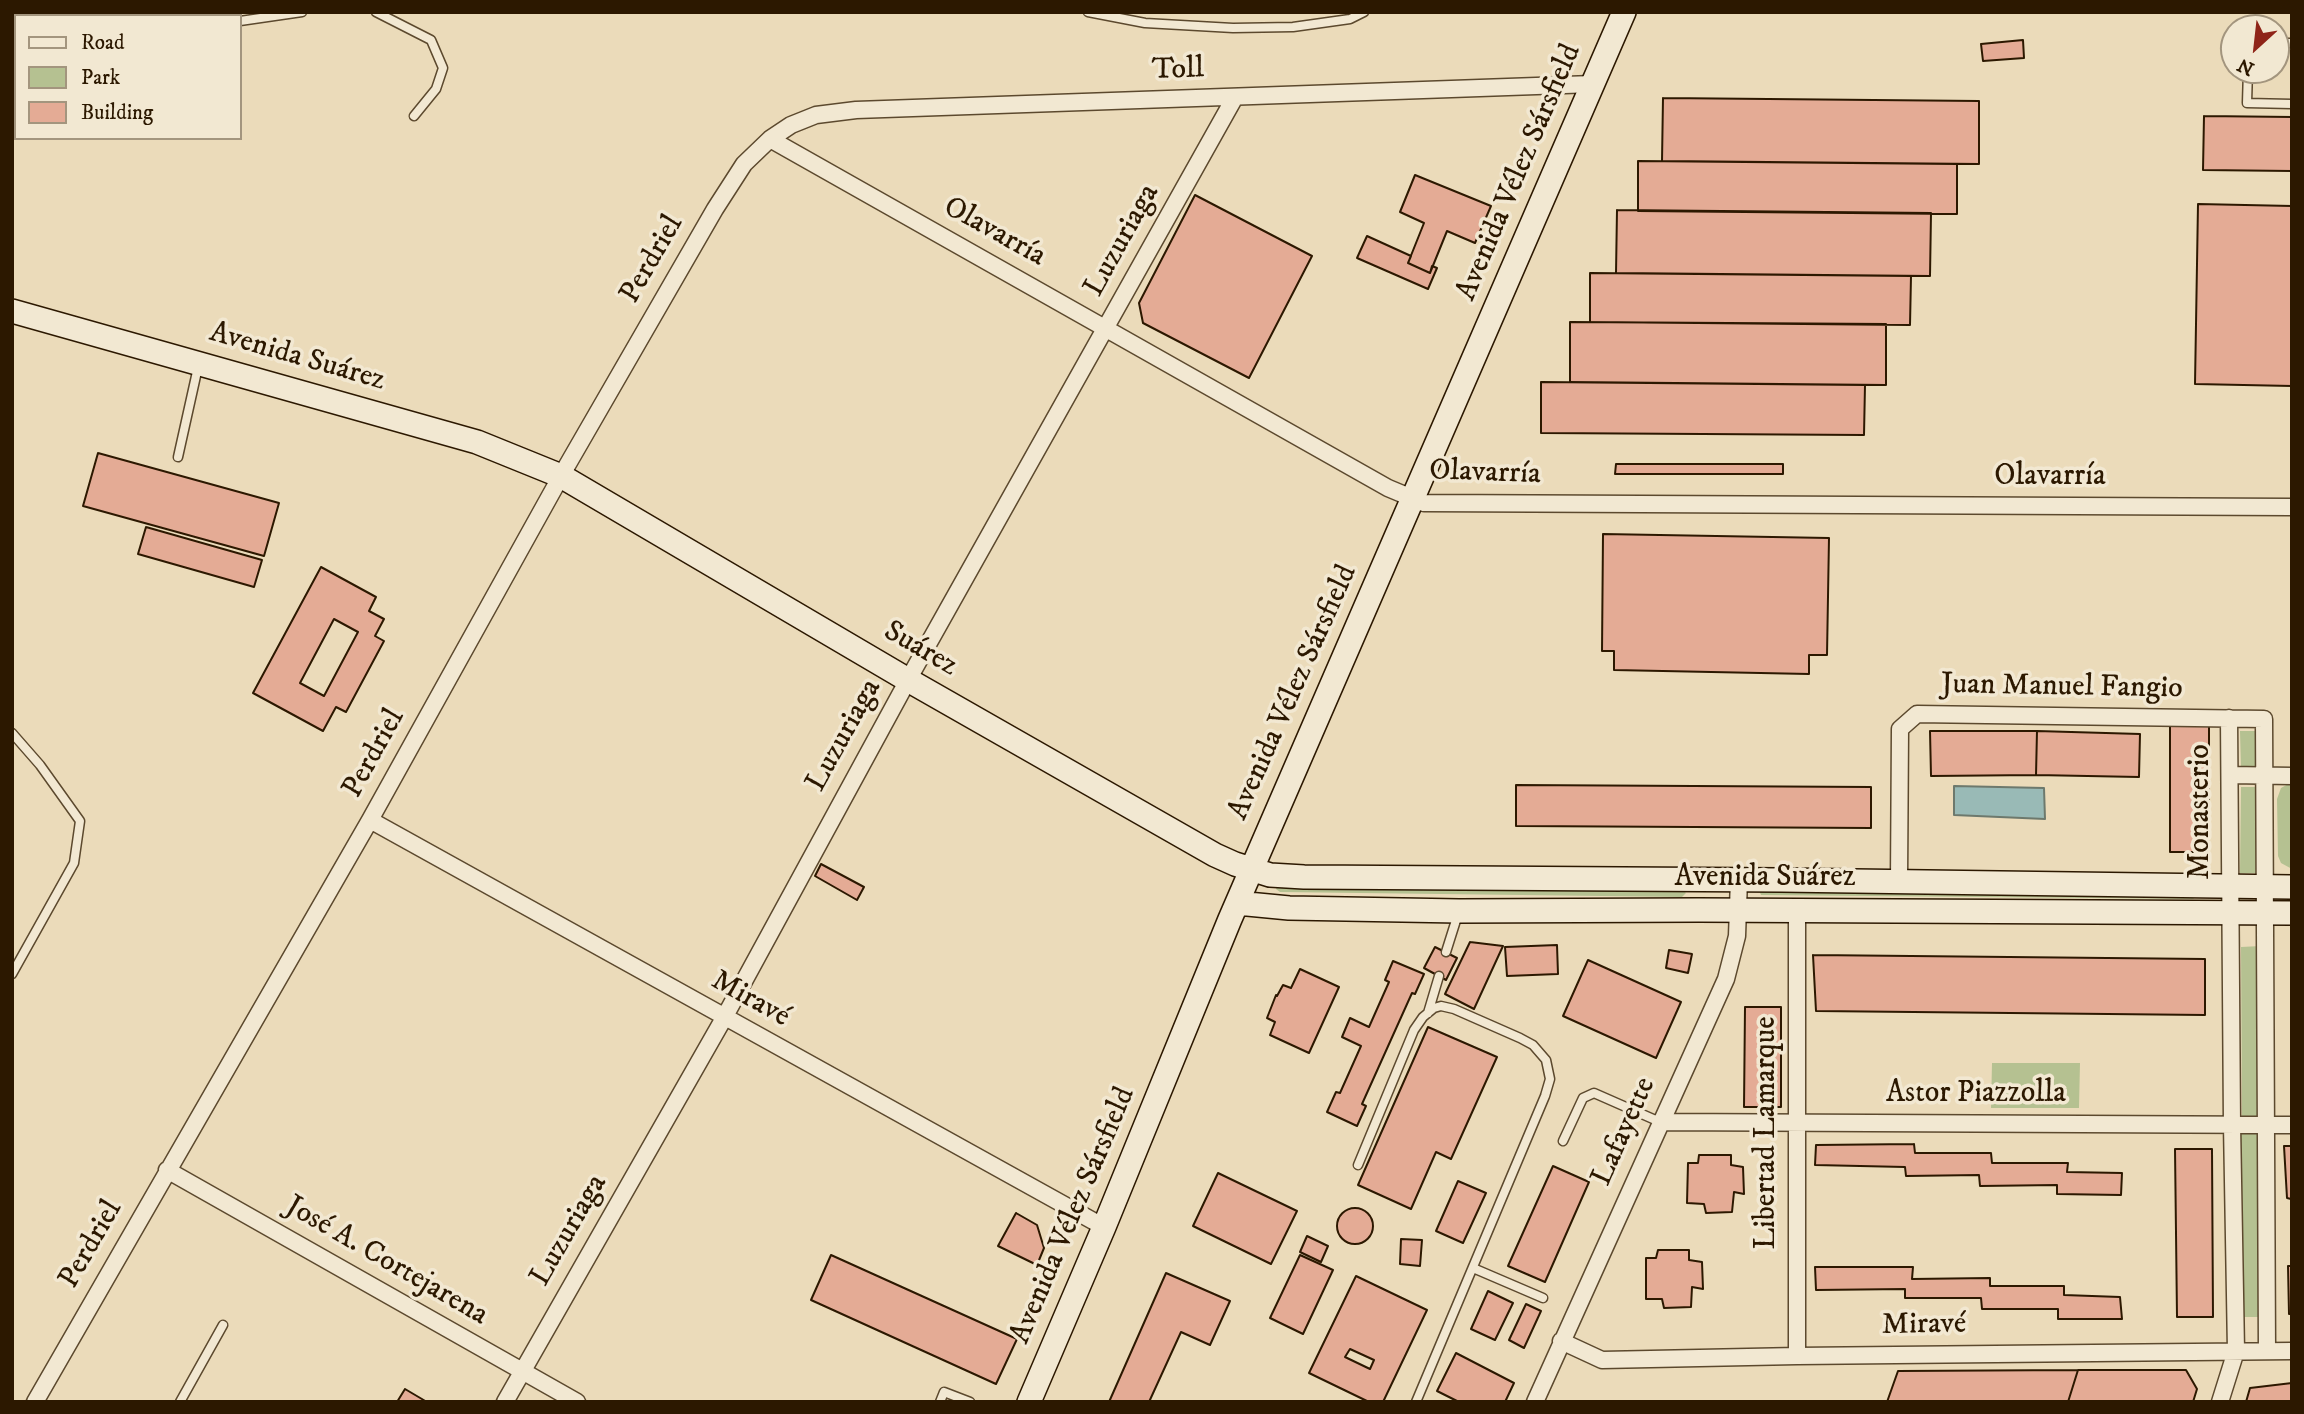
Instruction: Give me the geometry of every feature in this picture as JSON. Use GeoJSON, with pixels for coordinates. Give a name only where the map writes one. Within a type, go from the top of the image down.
{"type":"FeatureCollection","features":[{"type":"Feature","properties":{"kind":"street","name":"Avenida Vélez Sársfield"},"geometry":{"type":"LineString","coordinates":[[1029,1402],[1251,870],[1624,12]]}},
{"type":"Feature","properties":{"kind":"street","name":"Toll"},"geometry":{"type":"LineString","coordinates":[[770,139],[803,120],[830,112],[1593,84]]}},
{"type":"Feature","properties":{"kind":"street","name":"Luzuriaga"},"geometry":{"type":"LineString","coordinates":[[505,1402],[724,1018],[908,680],[1235,97]]}},
{"type":"Feature","properties":{"kind":"street","name":"Olavarría"},"geometry":{"type":"LineString","coordinates":[[770,139],[1413,500],[1437,504],[2292,507]]}},
{"type":"Feature","properties":{"kind":"street","name":"Perdriel"},"geometry":{"type":"LineString","coordinates":[[35,1402],[370,820],[561,476],[715,209],[744,164],[770,139]]}},
{"type":"Feature","properties":{"kind":"street","name":"Avenida Suárez"},"geometry":{"type":"LineString","coordinates":[[12,312],[477,442],[561,476]]}},
{"type":"Feature","properties":{"kind":"street","name":"Suárez"},"geometry":{"type":"LineString","coordinates":[[561,476],[908,680],[1215,855],[1251,870]]}},
{"type":"Feature","properties":{"kind":"street","name":"Juan Manuel Fangio"},"geometry":{"type":"LineString","coordinates":[[1899,881],[1900,729],[1917,714],[2229,718]]}},
{"type":"Feature","properties":{"kind":"street","name":"Monasterio"},"geometry":{"type":"LineString","coordinates":[[2220,1402],[2236,1351],[2229,718],[2264,719],[2267,1351]]}},
{"type":"Feature","properties":{"kind":"street"},"geometry":{"type":"LineString","coordinates":[[2231,775],[2292,776]]}},
{"type":"Feature","properties":{"kind":"street","name":"Miravé"},"geometry":{"type":"LineString","coordinates":[[370,820],[1104,1227]]}},
{"type":"Feature","properties":{"kind":"street","name":"Avenida Suárez"},"geometry":{"type":"LineString","coordinates":[[1251,870],[1270,875],[1304,877],[1739,879],[2292,887]]}},
{"type":"Feature","properties":{"kind":"street","name":"Lafayette"},"geometry":{"type":"LineString","coordinates":[[1535,1402],[1726,979],[1737,936],[1739,879]]}},
{"type":"Feature","properties":{"kind":"street","name":"Avenida Suárez"},"geometry":{"type":"LineString","coordinates":[[1237,904],[1289,908],[1460,911],[2292,913]]}},
{"type":"Feature","properties":{"kind":"street","name":"Libertad Lamarque"},"geometry":{"type":"LineString","coordinates":[[1797,911],[1797,1356]]}},
{"type":"Feature","properties":{"kind":"street","name":"Astor Piazzolla"},"geometry":{"type":"LineString","coordinates":[[1660,1122],[2292,1125]]}},
{"type":"Feature","properties":{"kind":"street","name":"José A. Cortejarena"},"geometry":{"type":"LineString","coordinates":[[167,1170],[577,1402]]}},
{"type":"Feature","properties":{"kind":"street","name":"Miravé"},"geometry":{"type":"LineString","coordinates":[[1561,1341],[1602,1360],[2292,1351]]}},
{"type":"Feature","properties":{"kind":"lane"},"geometry":{"type":"LineString","coordinates":[[242,21],[302,12]]}},
{"type":"Feature","properties":{"kind":"lane"},"geometry":{"type":"LineString","coordinates":[[376,12],[431,40],[443,68],[436,89],[414,116]]}},
{"type":"Feature","properties":{"kind":"lane"},"geometry":{"type":"LineString","coordinates":[[1087,12],[1145,23],[1233,28],[1293,27],[1350,19],[1364,12]]}},
{"type":"Feature","properties":{"kind":"lane"},"geometry":{"type":"LineString","coordinates":[[2248,84],[2247,103],[2292,104]]}},
{"type":"Feature","properties":{"kind":"lane"},"geometry":{"type":"LineString","coordinates":[[178,457],[198,364]]}},
{"type":"Feature","properties":{"kind":"lane"},"geometry":{"type":"LineString","coordinates":[[12,733],[40,765],[80,821],[74,863],[12,974]]}},
{"type":"Feature","properties":{"kind":"lane"},"geometry":{"type":"LineString","coordinates":[[1446,953],[1460,911]]}},
{"type":"Feature","properties":{"kind":"lane"},"geometry":{"type":"LineString","coordinates":[[1428,1013],[1439,976]]}},
{"type":"Feature","properties":{"kind":"lane"},"geometry":{"type":"LineString","coordinates":[[1358,1165],[1414,1030],[1428,1013],[1447,1006],[1520,1038],[1541,1053],[1549,1068],[1550,1079],[1545,1096],[1416,1402]]}},
{"type":"Feature","properties":{"kind":"lane"},"geometry":{"type":"LineString","coordinates":[[1563,1141],[1583,1098],[1594,1093],[1660,1122]]}},
{"type":"Feature","properties":{"kind":"lane"},"geometry":{"type":"LineString","coordinates":[[1473,1268],[1543,1298]]}},
{"type":"Feature","properties":{"kind":"lane"},"geometry":{"type":"LineString","coordinates":[[180,1402],[223,1325]]}},
{"type":"Feature","properties":{"kind":"lane"},"geometry":{"type":"LineString","coordinates":[[940,1402],[944,1392],[970,1402]]}},
{"type":"Feature","properties":{"kind":"green space"},"geometry":{"type":"Polygon","coordinates":[[[2240,731],[2255,731],[2256,769],[2241,769],[2240,731]]]}},
{"type":"Feature","properties":{"kind":"green space"},"geometry":{"type":"Polygon","coordinates":[[[2292,782],[2292,869],[2281,863],[2278,856],[2277,799],[2281,788],[2292,782]]]}},
{"type":"Feature","properties":{"kind":"green space"},"geometry":{"type":"Polygon","coordinates":[[[2241,787],[2258,787],[2257,873],[2240,873],[2241,787]]]}},
{"type":"Feature","properties":{"kind":"green space"},"geometry":{"type":"Polygon","coordinates":[[[1277,886],[1683,890],[1686,893],[1682,897],[1280,892],[1276,889],[1277,886]]]}},
{"type":"Feature","properties":{"kind":"green space"},"geometry":{"type":"Polygon","coordinates":[[[1759,890],[2196,897],[1761,895],[1759,890]]]}},
{"type":"Feature","properties":{"kind":"green space"},"geometry":{"type":"Polygon","coordinates":[[[2261,946],[2259,1117],[2242,1117],[2241,947],[2261,946]]]}},
{"type":"Feature","properties":{"kind":"green space"},"geometry":{"type":"Polygon","coordinates":[[[1992,1063],[2080,1063],[2079,1108],[1991,1108],[1992,1063]]]}},
{"type":"Feature","properties":{"kind":"green space"},"geometry":{"type":"Polygon","coordinates":[[[2241,1134],[2260,1134],[2258,1317],[2239,1317],[2241,1134]]]}},
{"type":"Feature","properties":{"kind":"water"},"geometry":{"type":"Polygon","coordinates":[[[1954,786],[2044,788],[2045,819],[1954,815],[1954,786]]]}},
{"type":"Feature","properties":{"kind":"building"},"geometry":{"type":"Polygon","coordinates":[[[2023,40],[2024,58],[1983,61],[1981,44],[2023,40]]]}},
{"type":"Feature","properties":{"kind":"building"},"geometry":{"type":"Polygon","coordinates":[[[1663,98],[1979,101],[1979,164],[1662,161],[1663,98]]]}},
{"type":"Feature","properties":{"kind":"building"},"geometry":{"type":"Polygon","coordinates":[[[2204,116],[2292,117],[2292,171],[2203,170],[2204,116]]]}},
{"type":"Feature","properties":{"kind":"building"},"geometry":{"type":"Polygon","coordinates":[[[1638,161],[1957,164],[1957,214],[1638,211],[1638,161]]]}},
{"type":"Feature","properties":{"kind":"building"},"geometry":{"type":"Polygon","coordinates":[[[1415,175],[1491,206],[1475,243],[1447,231],[1430,273],[1408,263],[1424,223],[1400,212],[1415,175]]]}},
{"type":"Feature","properties":{"kind":"building"},"geometry":{"type":"Polygon","coordinates":[[[1195,195],[1312,256],[1249,378],[1143,323],[1139,303],[1195,195]]]}},
{"type":"Feature","properties":{"kind":"building"},"geometry":{"type":"Polygon","coordinates":[[[2198,204],[2292,206],[2292,386],[2195,384],[2198,204]]]}},
{"type":"Feature","properties":{"kind":"building"},"geometry":{"type":"Polygon","coordinates":[[[1617,210],[1931,213],[1930,276],[1616,273],[1617,210]]]}},
{"type":"Feature","properties":{"kind":"building"},"geometry":{"type":"Polygon","coordinates":[[[1367,236],[1411,256],[1408,263],[1430,273],[1432,266],[1437,268],[1428,289],[1357,258],[1367,236]]]}},
{"type":"Feature","properties":{"kind":"building"},"geometry":{"type":"Polygon","coordinates":[[[1590,273],[1911,276],[1910,325],[1590,322],[1590,273]]]}},
{"type":"Feature","properties":{"kind":"building"},"geometry":{"type":"Polygon","coordinates":[[[1570,322],[1886,324],[1886,385],[1570,382],[1570,322]]]}},
{"type":"Feature","properties":{"kind":"building"},"geometry":{"type":"Polygon","coordinates":[[[1541,382],[1865,385],[1864,435],[1541,433],[1541,382]]]}},
{"type":"Feature","properties":{"kind":"building"},"geometry":{"type":"Polygon","coordinates":[[[98,453],[279,503],[264,556],[83,506],[98,453]]]}},
{"type":"Feature","properties":{"kind":"building"},"geometry":{"type":"Polygon","coordinates":[[[1616,464],[1783,464],[1783,474],[1615,474],[1616,464]]]}},
{"type":"Feature","properties":{"kind":"building"},"geometry":{"type":"Polygon","coordinates":[[[146,527],[262,560],[254,587],[138,554],[146,527]]]}},
{"type":"Feature","properties":{"kind":"building"},"geometry":{"type":"Polygon","coordinates":[[[1603,534],[1829,538],[1827,655],[1809,655],[1809,674],[1614,670],[1614,651],[1602,651],[1603,534]]]}},
{"type":"Feature","properties":{"kind":"building"},"geometry":{"type":"Polygon","coordinates":[[[321,567],[376,597],[369,611],[384,619],[375,636],[384,641],[346,712],[336,707],[323,731],[253,693],[321,567]],[[334,619],[300,683],[324,696],[358,632],[334,619]]]}},
{"type":"Feature","properties":{"kind":"building"},"geometry":{"type":"Polygon","coordinates":[[[2170,722],[2209,722],[2209,852],[2170,852],[2170,722]]]}},
{"type":"Feature","properties":{"kind":"building"},"geometry":{"type":"Polygon","coordinates":[[[1930,731],[2037,731],[2036,775],[1931,776],[1930,731]]]}},
{"type":"Feature","properties":{"kind":"building"},"geometry":{"type":"Polygon","coordinates":[[[2037,731],[2140,734],[2139,777],[2036,775],[2037,731]]]}},
{"type":"Feature","properties":{"kind":"building"},"geometry":{"type":"Polygon","coordinates":[[[1516,785],[1871,787],[1871,828],[1516,826],[1516,785]]]}},
{"type":"Feature","properties":{"kind":"building"},"geometry":{"type":"Polygon","coordinates":[[[821,864],[864,887],[857,900],[815,876],[821,864]]]}},
{"type":"Feature","properties":{"kind":"building"},"geometry":{"type":"Polygon","coordinates":[[[1470,942],[1503,946],[1474,1009],[1445,994],[1470,942]]]}},
{"type":"Feature","properties":{"kind":"building"},"geometry":{"type":"Polygon","coordinates":[[[1557,945],[1558,974],[1507,976],[1505,947],[1557,945]]]}},
{"type":"Feature","properties":{"kind":"building"},"geometry":{"type":"Polygon","coordinates":[[[1435,947],[1457,958],[1446,980],[1424,968],[1435,947]]]}},
{"type":"Feature","properties":{"kind":"building"},"geometry":{"type":"Polygon","coordinates":[[[1669,950],[1692,954],[1688,973],[1666,968],[1669,950]]]}},
{"type":"Feature","properties":{"kind":"building"},"geometry":{"type":"Polygon","coordinates":[[[1813,955],[2205,959],[2205,1015],[1816,1011],[1813,955]]]}},
{"type":"Feature","properties":{"kind":"building"},"geometry":{"type":"Polygon","coordinates":[[[1588,960],[1681,1002],[1656,1058],[1563,1016],[1588,960]]]}},
{"type":"Feature","properties":{"kind":"building"},"geometry":{"type":"Polygon","coordinates":[[[1393,961],[1424,974],[1415,994],[1412,993],[1362,1104],[1366,1106],[1357,1126],[1327,1112],[1336,1092],[1340,1093],[1361,1046],[1342,1037],[1350,1018],[1369,1027],[1389,982],[1385,980],[1393,961]]]}},
{"type":"Feature","properties":{"kind":"building"},"geometry":{"type":"Polygon","coordinates":[[[1300,969],[1339,987],[1309,1053],[1270,1035],[1275,1022],[1267,1018],[1276,995],[1283,985],[1291,988],[1300,969]]]}},
{"type":"Feature","properties":{"kind":"building"},"geometry":{"type":"Polygon","coordinates":[[[1745,1007],[1781,1007],[1781,1107],[1744,1107],[1745,1007]]]}},
{"type":"Feature","properties":{"kind":"building"},"geometry":{"type":"Polygon","coordinates":[[[1428,1027],[1497,1057],[1451,1159],[1436,1152],[1411,1209],[1358,1185],[1428,1027]]]}},
{"type":"Feature","properties":{"kind":"building"},"geometry":{"type":"Polygon","coordinates":[[[1914,1144],[1915,1153],[1991,1153],[1992,1163],[2068,1163],[2067,1172],[2122,1173],[2121,1195],[2057,1194],[2057,1185],[1980,1186],[1979,1175],[1906,1176],[1905,1167],[1815,1165],[1816,1145],[1914,1144]]]}},
{"type":"Feature","properties":{"kind":"building"},"geometry":{"type":"Polygon","coordinates":[[[2284,1146],[2292,1146],[2292,1219],[2291,1199],[2287,1198],[2284,1146]]]}},
{"type":"Feature","properties":{"kind":"building"},"geometry":{"type":"Polygon","coordinates":[[[2175,1149],[2212,1149],[2213,1317],[2177,1317],[2175,1149]]]}},
{"type":"Feature","properties":{"kind":"building"},"geometry":{"type":"Polygon","coordinates":[[[1699,1155],[1731,1155],[1731,1165],[1743,1167],[1744,1194],[1734,1192],[1732,1212],[1706,1213],[1704,1204],[1687,1203],[1688,1163],[1698,1163],[1699,1155]]]}},
{"type":"Feature","properties":{"kind":"building"},"geometry":{"type":"Polygon","coordinates":[[[1553,1166],[1589,1182],[1545,1282],[1508,1266],[1553,1166]]]}},
{"type":"Feature","properties":{"kind":"building"},"geometry":{"type":"Polygon","coordinates":[[[1218,1173],[1297,1211],[1271,1264],[1193,1226],[1218,1173]]]}},
{"type":"Feature","properties":{"kind":"building"},"geometry":{"type":"Polygon","coordinates":[[[1458,1181],[1486,1193],[1463,1243],[1436,1231],[1458,1181]]]}},
{"type":"Feature","properties":{"kind":"building"},"geometry":{"type":"Polygon","coordinates":[[[1355,1208],[1368,1213],[1373,1226],[1368,1239],[1355,1244],[1342,1239],[1337,1226],[1342,1213],[1355,1208]]]}},
{"type":"Feature","properties":{"kind":"building"},"geometry":{"type":"Polygon","coordinates":[[[1016,1213],[1037,1225],[1044,1248],[1037,1265],[998,1246],[1016,1213]]]}},
{"type":"Feature","properties":{"kind":"building"},"geometry":{"type":"Polygon","coordinates":[[[1307,1236],[1328,1246],[1321,1262],[1300,1252],[1307,1236]]]}},
{"type":"Feature","properties":{"kind":"building"},"geometry":{"type":"Polygon","coordinates":[[[1401,1239],[1422,1240],[1420,1266],[1400,1264],[1401,1239]]]}},
{"type":"Feature","properties":{"kind":"building"},"geometry":{"type":"Polygon","coordinates":[[[1658,1250],[1689,1250],[1689,1260],[1702,1262],[1703,1289],[1692,1287],[1691,1307],[1664,1308],[1662,1299],[1646,1299],[1646,1258],[1656,1258],[1658,1250]]]}},
{"type":"Feature","properties":{"kind":"building"},"geometry":{"type":"Polygon","coordinates":[[[831,1255],[1017,1339],[996,1384],[811,1300],[831,1255]]]}},
{"type":"Feature","properties":{"kind":"building"},"geometry":{"type":"Polygon","coordinates":[[[1300,1255],[1333,1270],[1303,1334],[1270,1318],[1300,1255]]]}},
{"type":"Feature","properties":{"kind":"building"},"geometry":{"type":"Polygon","coordinates":[[[2288,1266],[2292,1266],[2292,1314],[2289,1314],[2288,1266]]]}},
{"type":"Feature","properties":{"kind":"building"},"geometry":{"type":"Polygon","coordinates":[[[1815,1267],[1913,1267],[1912,1279],[1990,1278],[1990,1286],[2064,1286],[2064,1295],[2120,1297],[2122,1319],[2058,1319],[2058,1309],[1982,1309],[1981,1298],[1905,1298],[1905,1289],[1816,1290],[1815,1267]]]}},
{"type":"Feature","properties":{"kind":"building"},"geometry":{"type":"Polygon","coordinates":[[[1166,1273],[1230,1301],[1210,1345],[1181,1332],[1149,1402],[1109,1402],[1166,1273]]]}},
{"type":"Feature","properties":{"kind":"building"},"geometry":{"type":"Polygon","coordinates":[[[1356,1276],[1427,1310],[1383,1402],[1369,1402],[1309,1373],[1356,1276]],[[1350,1349],[1345,1357],[1370,1369],[1374,1360],[1350,1349]]]}},
{"type":"Feature","properties":{"kind":"building"},"geometry":{"type":"Polygon","coordinates":[[[1488,1291],[1513,1303],[1495,1340],[1471,1329],[1488,1291]]]}},
{"type":"Feature","properties":{"kind":"building"},"geometry":{"type":"Polygon","coordinates":[[[1526,1304],[1541,1311],[1524,1348],[1509,1340],[1526,1304]]]}},
{"type":"Feature","properties":{"kind":"building"},"geometry":{"type":"Polygon","coordinates":[[[1456,1353],[1514,1383],[1505,1402],[1459,1402],[1437,1391],[1456,1353]]]}},
{"type":"Feature","properties":{"kind":"building"},"geometry":{"type":"Polygon","coordinates":[[[2078,1370],[2068,1402],[1887,1402],[1898,1371],[2078,1370]]]}},
{"type":"Feature","properties":{"kind":"building"},"geometry":{"type":"Polygon","coordinates":[[[2078,1370],[2186,1370],[2197,1389],[2193,1402],[2068,1402],[2078,1370]]]}},
{"type":"Feature","properties":{"kind":"building"},"geometry":{"type":"Polygon","coordinates":[[[2292,1383],[2292,1402],[2246,1402],[2250,1388],[2292,1383]]]}},
{"type":"Feature","properties":{"kind":"building"},"geometry":{"type":"Polygon","coordinates":[[[405,1389],[427,1402],[397,1402],[405,1389]]]}}]}
